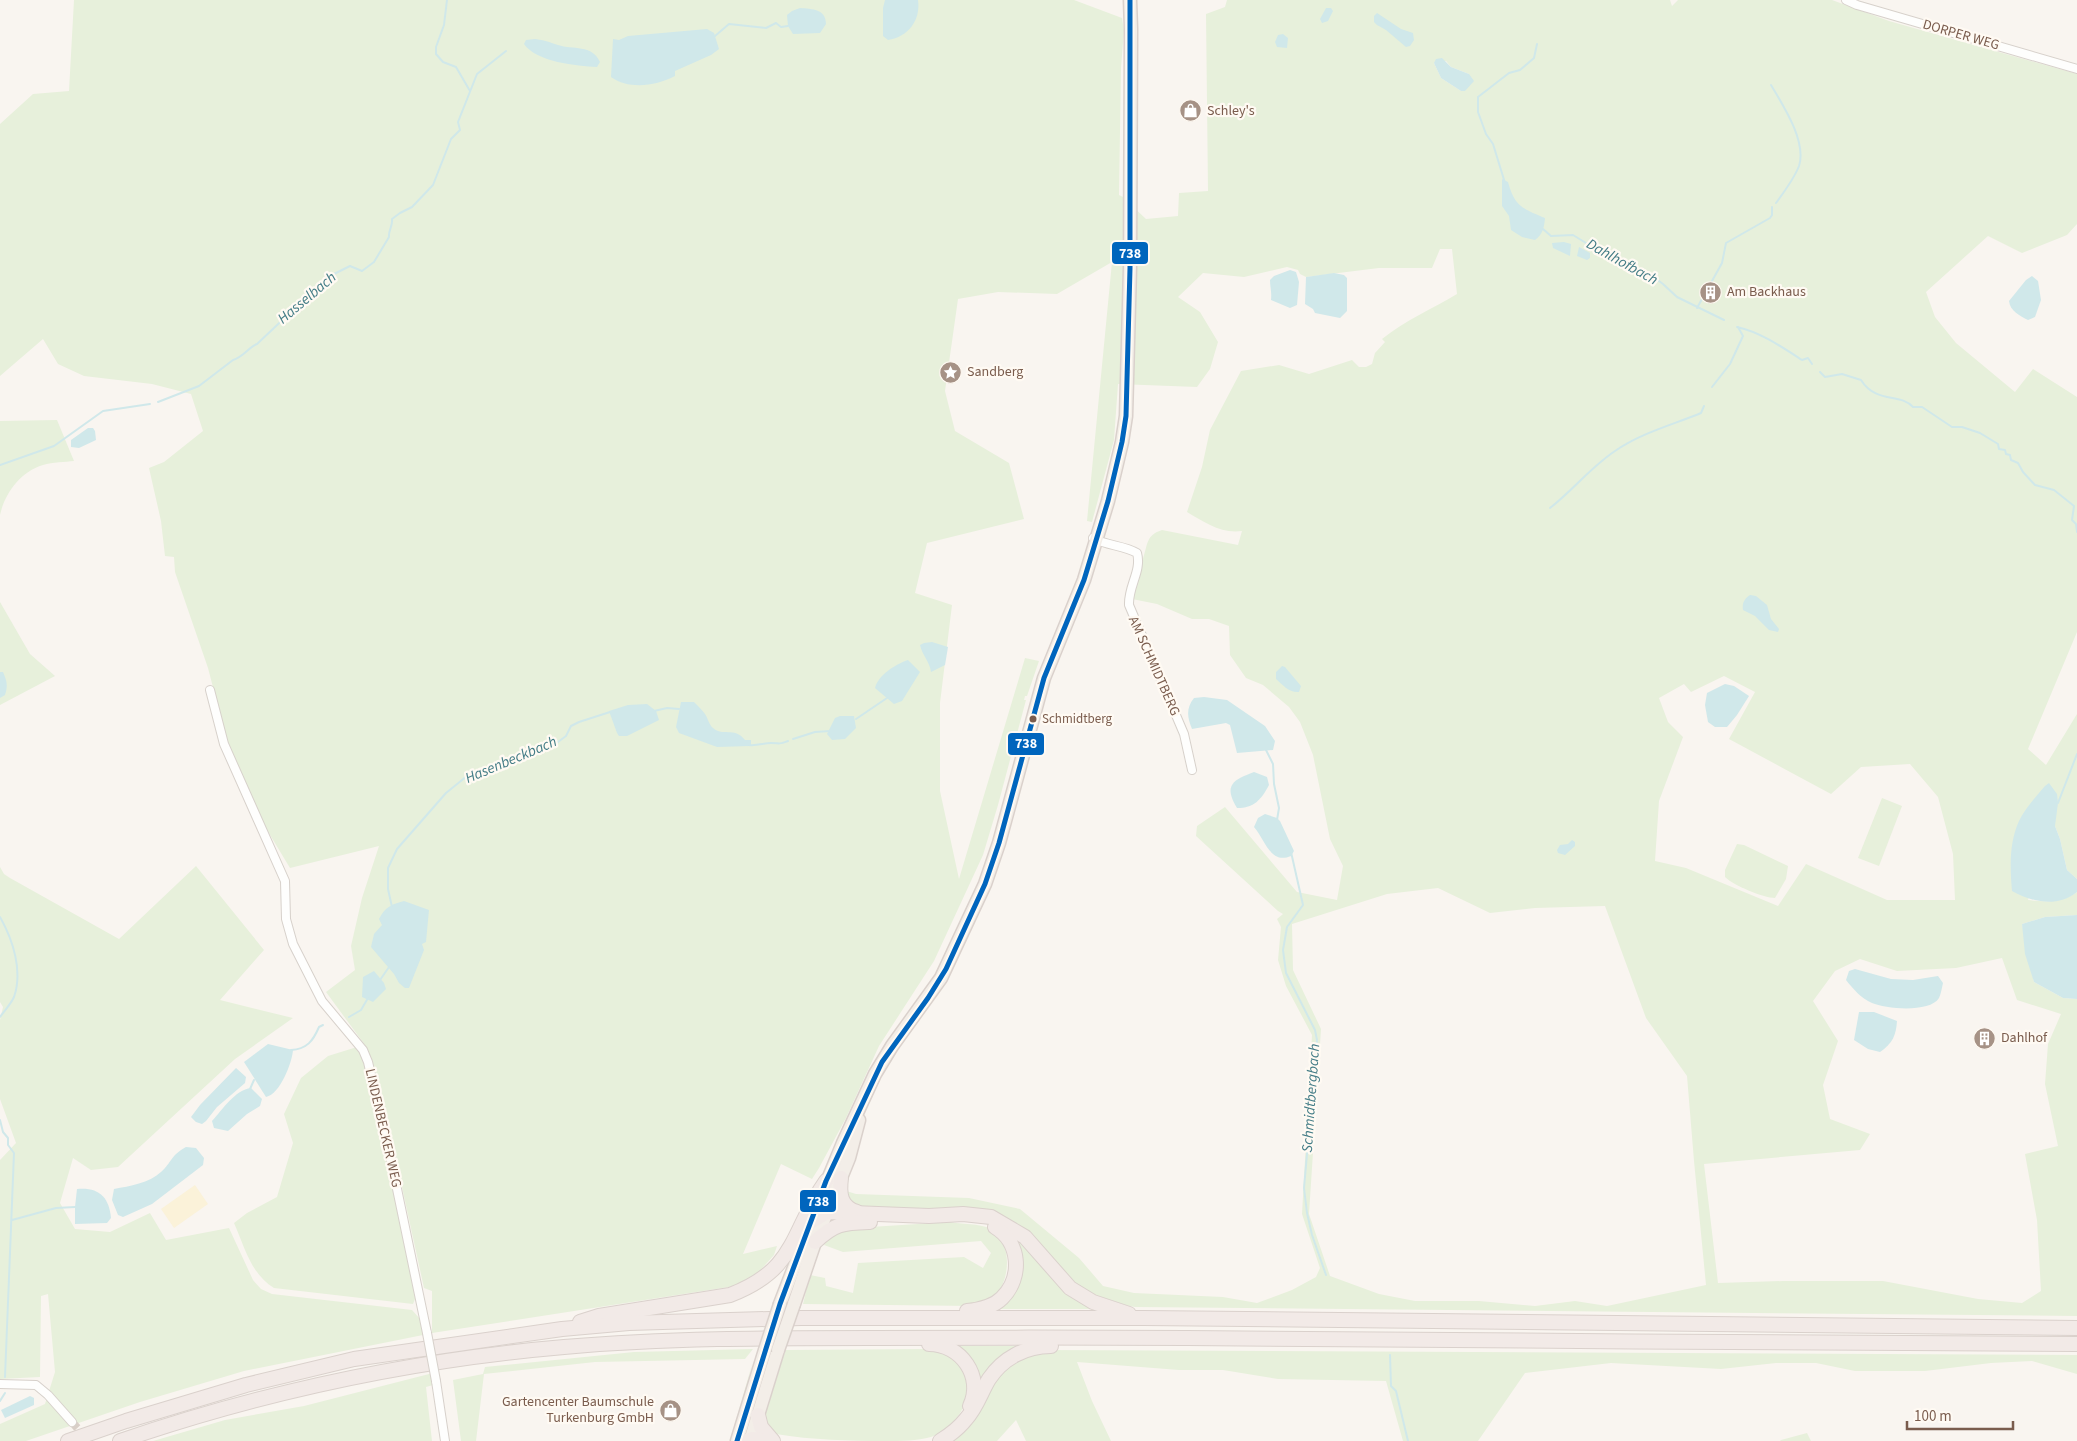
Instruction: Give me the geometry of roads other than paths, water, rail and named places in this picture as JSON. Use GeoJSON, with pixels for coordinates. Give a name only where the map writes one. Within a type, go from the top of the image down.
{"type":"FeatureCollection","features":[{"type":"Feature","properties":{"kind":"highway"},"geometry":{"type":"LineString","coordinates":[[841,1178],[840,1190],[842,1201],[849,1210],[860,1213]]}},
{"type":"Feature","properties":{"kind":"highway"},"geometry":{"type":"LineString","coordinates":[[562,1329],[599,1316],[730,1295],[749,1288],[775,1269],[797,1239],[816,1196],[826,1181]]}},
{"type":"Feature","properties":{"kind":"highway"},"geometry":{"type":"LineString","coordinates":[[812,1220],[827,1212],[929,1216],[963,1214],[991,1217],[1025,1237],[1070,1288],[1093,1302],[1144,1318]]}},
{"type":"Feature","properties":{"kind":"highway"},"geometry":{"type":"LineString","coordinates":[[815,1242],[831,1228],[843,1223],[919,1220],[973,1219],[996,1227],[1007,1236],[1014,1249],[1016,1266],[1012,1282],[1002,1297],[988,1307],[977,1310],[907,1317]]}},
{"type":"Feature","properties":{"kind":"highway"},"geometry":{"type":"LineString","coordinates":[[68,1441],[126,1421],[246,1385],[354,1360],[562,1329],[628,1324],[730,1319],[907,1317],[2077,1328]]}},
{"type":"Feature","properties":{"kind":"highway"},"geometry":{"type":"LineString","coordinates":[[905,1338],[920,1344],[937,1344],[951,1349],[960,1355],[972,1374],[974,1393],[969,1408],[948,1431],[930,1441]]}},
{"type":"Feature","properties":{"kind":"highway"},"geometry":{"type":"LineString","coordinates":[[940,1441],[967,1419],[993,1374],[1011,1357],[1027,1349],[1041,1346],[1095,1345],[1107,1338]]}},
{"type":"Feature","properties":{"kind":"highway"},"geometry":{"type":"LineString","coordinates":[[120,1441],[190,1418],[357,1377],[484,1356],[561,1347],[692,1339],[1107,1338],[2077,1344]]}},
{"type":"Feature","properties":{"kind":"highway"},"geometry":{"type":"LineString","coordinates":[[758,1415],[761,1427],[773,1441]]}},
{"type":"Feature","properties":{"kind":"highway"},"geometry":{"type":"LineString","coordinates":[[745,1439],[766,1441]]}},
{"type":"Feature","properties":{"kind":"main road"},"geometry":{"type":"LineString","coordinates":[[745,1439],[765,1350],[780,1304],[826,1181],[882,1062],[928,998],[946,969],[985,884],[999,844],[1042,683],[1084,580],[1125,429],[1129,294],[1130,0]]}},
{"type":"Feature","properties":{"kind":"main road"},"geometry":{"type":"LineString","coordinates":[[745,1439],[758,1415],[815,1242],[854,1142],[860,1108]]}},
{"type":"Feature","properties":{"kind":"street","name":"DORPER WEG"},"geometry":{"type":"LineString","coordinates":[[1846,0],[1857,5],[2077,69]]}},
{"type":"Feature","properties":{"kind":"street","name":"AM SCHMIDTBERG"},"geometry":{"type":"LineString","coordinates":[[1094,538],[1137,553],[1139,564],[1130,587],[1128,605],[1184,734],[1192,770]]}},
{"type":"Feature","properties":{"kind":"street","name":"LINDENBECKER WEG"},"geometry":{"type":"LineString","coordinates":[[210,690],[224,744],[285,881],[286,919],[293,944],[322,1001],[362,1050],[368,1062],[427,1333],[445,1441]]}},
{"type":"Feature","properties":{"kind":"street"},"geometry":{"type":"LineString","coordinates":[[0,1384],[36,1385],[48,1395],[72,1422]]}},
{"type":"Feature","properties":{"kind":"water"},"geometry":{"type":"Polygon","coordinates":[[[885,0],[918,0],[917,14],[912,26],[902,35],[888,40],[883,36],[883,8],[885,0]]]}},
{"type":"Feature","properties":{"kind":"water"},"geometry":{"type":"Polygon","coordinates":[[[800,8],[818,11],[824,15],[826,24],[820,33],[793,34],[788,26],[787,15],[800,8]]]}},
{"type":"Feature","properties":{"kind":"water"},"geometry":{"type":"Polygon","coordinates":[[[1326,8],[1331,8],[1333,11],[1328,21],[1322,23],[1320,19],[1326,8]]]}},
{"type":"Feature","properties":{"kind":"water"},"geometry":{"type":"Polygon","coordinates":[[[1377,13],[1401,29],[1413,33],[1414,40],[1410,46],[1406,47],[1374,22],[1374,16],[1377,13]]]}},
{"type":"Feature","properties":{"kind":"water"},"geometry":{"type":"Polygon","coordinates":[[[707,29],[714,33],[719,49],[711,55],[675,71],[675,76],[660,82],[643,85],[626,84],[611,77],[613,39],[619,40],[628,36],[707,29]]]}},
{"type":"Feature","properties":{"kind":"water"},"geometry":{"type":"Polygon","coordinates":[[[1283,34],[1288,38],[1287,48],[1277,47],[1275,42],[1278,35],[1283,34]]]}},
{"type":"Feature","properties":{"kind":"water"},"geometry":{"type":"Polygon","coordinates":[[[535,39],[587,50],[597,56],[600,62],[597,67],[579,66],[547,59],[530,50],[524,44],[526,40],[535,39]]]}},
{"type":"Feature","properties":{"kind":"water"},"geometry":{"type":"Polygon","coordinates":[[[1442,58],[1451,67],[1469,74],[1474,81],[1465,91],[1461,91],[1441,78],[1434,63],[1436,59],[1442,58]]]}},
{"type":"Feature","properties":{"kind":"water"},"geometry":{"type":"Polygon","coordinates":[[[1502,179],[1508,182],[1520,206],[1545,218],[1543,230],[1535,240],[1522,237],[1511,230],[1509,216],[1502,206],[1502,179]]]}},
{"type":"Feature","properties":{"kind":"water"},"geometry":{"type":"Polygon","coordinates":[[[1564,242],[1571,244],[1570,256],[1553,248],[1552,243],[1564,242]]]}},
{"type":"Feature","properties":{"kind":"water"},"geometry":{"type":"Polygon","coordinates":[[[1579,247],[1590,253],[1590,258],[1587,260],[1577,256],[1579,247]]]}},
{"type":"Feature","properties":{"kind":"water"},"geometry":{"type":"Polygon","coordinates":[[[1290,270],[1296,272],[1299,282],[1297,305],[1290,308],[1271,300],[1270,280],[1274,276],[1290,270]]]}},
{"type":"Feature","properties":{"kind":"water"},"geometry":{"type":"Polygon","coordinates":[[[1334,273],[1344,275],[1347,278],[1347,311],[1340,318],[1315,313],[1313,309],[1305,304],[1306,277],[1334,273]]]}},
{"type":"Feature","properties":{"kind":"water"},"geometry":{"type":"Polygon","coordinates":[[[2032,276],[2038,281],[2041,300],[2035,317],[2028,320],[2013,310],[2009,301],[2026,280],[2032,276]]]}},
{"type":"Feature","properties":{"kind":"water"},"geometry":{"type":"Polygon","coordinates":[[[88,428],[93,428],[95,431],[96,440],[79,448],[71,447],[71,440],[88,428]]]}},
{"type":"Feature","properties":{"kind":"water"},"geometry":{"type":"Polygon","coordinates":[[[1750,595],[1756,596],[1767,605],[1771,619],[1779,629],[1778,632],[1769,630],[1755,616],[1743,610],[1744,601],[1750,595]]]}},
{"type":"Feature","properties":{"kind":"water"},"geometry":{"type":"Polygon","coordinates":[[[932,642],[948,647],[945,665],[931,672],[920,645],[932,642]]]}},
{"type":"Feature","properties":{"kind":"water"},"geometry":{"type":"Polygon","coordinates":[[[908,660],[920,672],[902,701],[894,704],[875,688],[888,671],[908,660]]]}},
{"type":"Feature","properties":{"kind":"water"},"geometry":{"type":"Polygon","coordinates":[[[1282,666],[1301,686],[1299,692],[1289,690],[1276,679],[1276,672],[1282,666]]]}},
{"type":"Feature","properties":{"kind":"water"},"geometry":{"type":"Polygon","coordinates":[[[0,672],[3,672],[7,686],[5,695],[0,698],[0,672]]]}},
{"type":"Feature","properties":{"kind":"water"},"geometry":{"type":"Polygon","coordinates":[[[1725,684],[1734,686],[1749,696],[1727,727],[1715,727],[1708,722],[1705,705],[1707,693],[1725,684]]]}},
{"type":"Feature","properties":{"kind":"water"},"geometry":{"type":"Polygon","coordinates":[[[1204,697],[1227,700],[1265,726],[1275,741],[1273,750],[1237,753],[1230,725],[1226,723],[1192,729],[1188,717],[1190,705],[1194,698],[1204,697]]]}},
{"type":"Feature","properties":{"kind":"water"},"geometry":{"type":"Polygon","coordinates":[[[681,702],[694,702],[705,714],[713,728],[721,732],[737,733],[745,740],[751,740],[751,746],[717,747],[679,733],[676,727],[681,702]]]}},
{"type":"Feature","properties":{"kind":"water"},"geometry":{"type":"Polygon","coordinates":[[[647,704],[656,711],[659,720],[627,736],[619,736],[609,711],[628,705],[647,704]]]}},
{"type":"Feature","properties":{"kind":"water"},"geometry":{"type":"Polygon","coordinates":[[[854,716],[856,728],[845,739],[832,740],[827,734],[835,718],[854,716]]]}},
{"type":"Feature","properties":{"kind":"water"},"geometry":{"type":"Polygon","coordinates":[[[1254,772],[1267,777],[1269,785],[1263,795],[1252,805],[1237,808],[1231,794],[1232,784],[1254,772]]]}},
{"type":"Feature","properties":{"kind":"water"},"geometry":{"type":"Polygon","coordinates":[[[2049,783],[2057,794],[2058,803],[2055,826],[2067,870],[2077,879],[2077,892],[2061,900],[2044,902],[2012,891],[2011,855],[2013,838],[2021,816],[2034,798],[2049,783]]]}},
{"type":"Feature","properties":{"kind":"water"},"geometry":{"type":"Polygon","coordinates":[[[1265,814],[1280,821],[1294,851],[1291,856],[1284,858],[1273,854],[1254,827],[1258,818],[1265,814]]]}},
{"type":"Feature","properties":{"kind":"water"},"geometry":{"type":"Polygon","coordinates":[[[1572,840],[1575,842],[1575,846],[1565,855],[1558,853],[1557,850],[1560,845],[1568,844],[1572,840]]]}},
{"type":"Feature","properties":{"kind":"water"},"geometry":{"type":"Polygon","coordinates":[[[404,901],[429,910],[426,942],[422,944],[424,950],[409,988],[405,988],[399,983],[394,974],[371,947],[374,934],[382,925],[379,919],[381,915],[389,907],[404,901]]]}},
{"type":"Feature","properties":{"kind":"water"},"geometry":{"type":"Polygon","coordinates":[[[2077,915],[2077,999],[2063,998],[2034,982],[2025,954],[2022,924],[2045,917],[2077,915]]]}},
{"type":"Feature","properties":{"kind":"water"},"geometry":{"type":"Polygon","coordinates":[[[1855,969],[1891,979],[1913,980],[1938,976],[1943,983],[1941,993],[1934,1003],[1918,1008],[1897,1008],[1879,1005],[1861,996],[1846,980],[1849,971],[1855,969]]]}},
{"type":"Feature","properties":{"kind":"water"},"geometry":{"type":"Polygon","coordinates":[[[374,971],[384,983],[386,989],[373,1002],[362,997],[363,977],[374,971]]]}},
{"type":"Feature","properties":{"kind":"water"},"geometry":{"type":"Polygon","coordinates":[[[1859,1012],[1874,1012],[1897,1021],[1893,1038],[1880,1052],[1868,1049],[1854,1040],[1859,1012]]]}},
{"type":"Feature","properties":{"kind":"water"},"geometry":{"type":"Polygon","coordinates":[[[268,1044],[293,1050],[288,1070],[280,1084],[271,1095],[266,1097],[244,1062],[268,1044]]]}},
{"type":"Feature","properties":{"kind":"water"},"geometry":{"type":"Polygon","coordinates":[[[236,1068],[246,1077],[245,1083],[217,1107],[206,1121],[202,1124],[196,1122],[191,1117],[236,1068]]]}},
{"type":"Feature","properties":{"kind":"water"},"geometry":{"type":"Polygon","coordinates":[[[251,1088],[262,1099],[260,1106],[247,1114],[228,1131],[214,1128],[212,1121],[230,1101],[240,1092],[251,1088]]]}},
{"type":"Feature","properties":{"kind":"water"},"geometry":{"type":"Polygon","coordinates":[[[186,1147],[196,1148],[204,1158],[203,1165],[152,1204],[123,1217],[118,1215],[112,1200],[114,1189],[139,1184],[151,1179],[165,1168],[177,1153],[186,1147]]]}},
{"type":"Feature","properties":{"kind":"water"},"geometry":{"type":"Polygon","coordinates":[[[77,1189],[91,1190],[102,1195],[110,1211],[111,1218],[107,1223],[75,1224],[77,1189]]]}},
{"type":"Feature","properties":{"kind":"water"},"geometry":{"type":"Polygon","coordinates":[[[30,1396],[34,1398],[34,1405],[5,1418],[1,1410],[30,1396]]]}},
{"type":"Feature","properties":{"kind":"waterway","name":"Hasselbach"},"geometry":{"type":"LineString","coordinates":[[447,0],[444,25],[436,47],[436,54],[443,62],[456,67],[470,91]]}},
{"type":"Feature","properties":{"kind":"waterway"},"geometry":{"type":"LineString","coordinates":[[715,36],[729,24],[766,28],[776,23],[781,27],[788,26]]}},
{"type":"Feature","properties":{"kind":"waterway"},"geometry":{"type":"LineString","coordinates":[[1505,183],[1493,144],[1486,134],[1478,112],[1478,97],[1509,73],[1520,70],[1534,58],[1537,44]]}},
{"type":"Feature","properties":{"kind":"waterway","name":"Hasselbach"},"geometry":{"type":"LineString","coordinates":[[158,402],[199,386],[233,360],[243,355],[328,277],[350,266],[362,271],[374,262],[389,237],[392,219],[412,207],[433,185],[451,139],[460,130],[458,122],[477,74],[506,51]]}},
{"type":"Feature","properties":{"kind":"waterway"},"geometry":{"type":"LineString","coordinates":[[1771,85],[1797,135],[1801,156],[1794,176],[1776,203]]}},
{"type":"Feature","properties":{"kind":"waterway"},"geometry":{"type":"LineString","coordinates":[[1697,308],[1722,263],[1726,243],[1770,218],[1772,207]]}},
{"type":"Feature","properties":{"kind":"waterway","name":"Dahlhofbach"},"geometry":{"type":"LineString","coordinates":[[1543,229],[1551,236],[1573,235],[1599,251],[1623,261],[1633,269],[1648,273],[1677,297],[1724,320]]}},
{"type":"Feature","properties":{"kind":"waterway","name":"Dahlhofbach"},"geometry":{"type":"LineString","coordinates":[[1737,327],[1762,336],[1802,360],[1808,358],[1812,364]]}},
{"type":"Feature","properties":{"kind":"waterway"},"geometry":{"type":"LineString","coordinates":[[1712,387],[1730,364],[1743,336],[1738,327]]}},
{"type":"Feature","properties":{"kind":"waterway","name":"Dahlhofbach"},"geometry":{"type":"LineString","coordinates":[[1820,372],[1825,377],[1842,374],[1861,380],[1874,392],[1902,400],[1913,407],[1922,407],[1952,427],[1962,427],[1980,433],[1998,444],[1999,449],[2005,450],[2006,454],[2010,455],[2011,460],[2018,463],[2023,472],[2035,485],[2054,490],[2074,506],[2072,520],[2076,524],[2077,532]]}},
{"type":"Feature","properties":{"kind":"waterway","name":"Hasselbach"},"geometry":{"type":"LineString","coordinates":[[0,465],[54,446],[103,411],[150,404]]}},
{"type":"Feature","properties":{"kind":"waterway"},"geometry":{"type":"LineString","coordinates":[[1550,508],[1615,451],[1646,434],[1701,413],[1704,406]]}},
{"type":"Feature","properties":{"kind":"waterway","name":"Hasenbeckbach"},"geometry":{"type":"LineString","coordinates":[[856,719],[887,698]]}},
{"type":"Feature","properties":{"kind":"waterway","name":"Hasenbeckbach"},"geometry":{"type":"LineString","coordinates":[[654,711],[667,708],[679,709]]}},
{"type":"Feature","properties":{"kind":"waterway","name":"Hasenbeckbach"},"geometry":{"type":"LineString","coordinates":[[392,907],[388,889],[388,868],[397,849],[446,793],[467,776],[506,760],[533,754],[542,747],[558,742],[566,736],[571,726],[610,712]]}},
{"type":"Feature","properties":{"kind":"waterway","name":"Hasenbeckbach"},"geometry":{"type":"LineString","coordinates":[[793,739],[815,732],[830,731]]}},
{"type":"Feature","properties":{"kind":"waterway","name":"Hasenbeckbach"},"geometry":{"type":"LineString","coordinates":[[749,745],[788,741]]}},
{"type":"Feature","properties":{"kind":"waterway","name":"Schmidtbergbach"},"geometry":{"type":"LineString","coordinates":[[1266,750],[1273,764],[1274,784],[1279,808],[1277,820]]}},
{"type":"Feature","properties":{"kind":"waterway","name":"Dahlhofbach"},"geometry":{"type":"LineString","coordinates":[[2058,803],[2077,754]]}},
{"type":"Feature","properties":{"kind":"waterway","name":"Schmidtbergbach"},"geometry":{"type":"LineString","coordinates":[[1291,852],[1303,905],[1287,927],[1283,950],[1286,973],[1315,1030],[1317,1040],[1304,1188],[1312,1235],[1326,1275]]}},
{"type":"Feature","properties":{"kind":"waterway","name":"Hasselbach"},"geometry":{"type":"LineString","coordinates":[[0,917],[13,946],[17,966],[17,987],[14,997],[0,1017]]}},
{"type":"Feature","properties":{"kind":"waterway","name":"Hasenbeckbach"},"geometry":{"type":"LineString","coordinates":[[380,980],[389,967]]}},
{"type":"Feature","properties":{"kind":"waterway","name":"Hasenbeckbach"},"geometry":{"type":"LineString","coordinates":[[349,1017],[361,1010],[368,998]]}},
{"type":"Feature","properties":{"kind":"waterway","name":"Hasenbeckbach"},"geometry":{"type":"LineString","coordinates":[[291,1050],[301,1048],[309,1043],[319,1027],[323,1025]]}},
{"type":"Feature","properties":{"kind":"waterway","name":"Hasenbeckbach"},"geometry":{"type":"LineString","coordinates":[[250,1089],[254,1080]]}},
{"type":"Feature","properties":{"kind":"waterway","name":"Hasselbach"},"geometry":{"type":"LineString","coordinates":[[0,1120],[3,1132],[8,1138],[8,1145],[14,1153],[5,1377]]}},
{"type":"Feature","properties":{"kind":"waterway","name":"Hasenbeckbach"},"geometry":{"type":"LineString","coordinates":[[12,1220],[56,1208],[75,1207]]}},
{"type":"Feature","properties":{"kind":"waterway","name":"Schmidtbergbach"},"geometry":{"type":"LineString","coordinates":[[1390,1355],[1391,1386],[1396,1391],[1408,1441]]}},
{"type":"Feature","properties":{"kind":"waterway","name":"Hasselbach"},"geometry":{"type":"LineString","coordinates":[[0,1401],[5,1393]]}},
{"type":"Feature","properties":{"kind":"tunnel"},"geometry":{"type":"LineString","coordinates":[[72,1422],[89,1441]]}},
{"type":"Feature","properties":{"kind":"place","name":"Schley's"},"geometry":{"type":"Point","coordinates":[1191,111]}},
{"type":"Feature","properties":{"kind":"place","name":"Am Backhaus"},"geometry":{"type":"Point","coordinates":[1711,292]}},
{"type":"Feature","properties":{"kind":"place","name":"Sandberg"},"geometry":{"type":"Point","coordinates":[951,372]}},
{"type":"Feature","properties":{"kind":"place","name":"Schmidtberg"},"geometry":{"type":"Point","coordinates":[1033,719]}},
{"type":"Feature","properties":{"kind":"place","name":"Dahlhof"},"geometry":{"type":"Point","coordinates":[1985,1038]}},
{"type":"Feature","properties":{"kind":"place","name":"Gartencenter Baumschule Turkenburg GmbH"},"geometry":{"type":"Point","coordinates":[670,1410]}}]}
